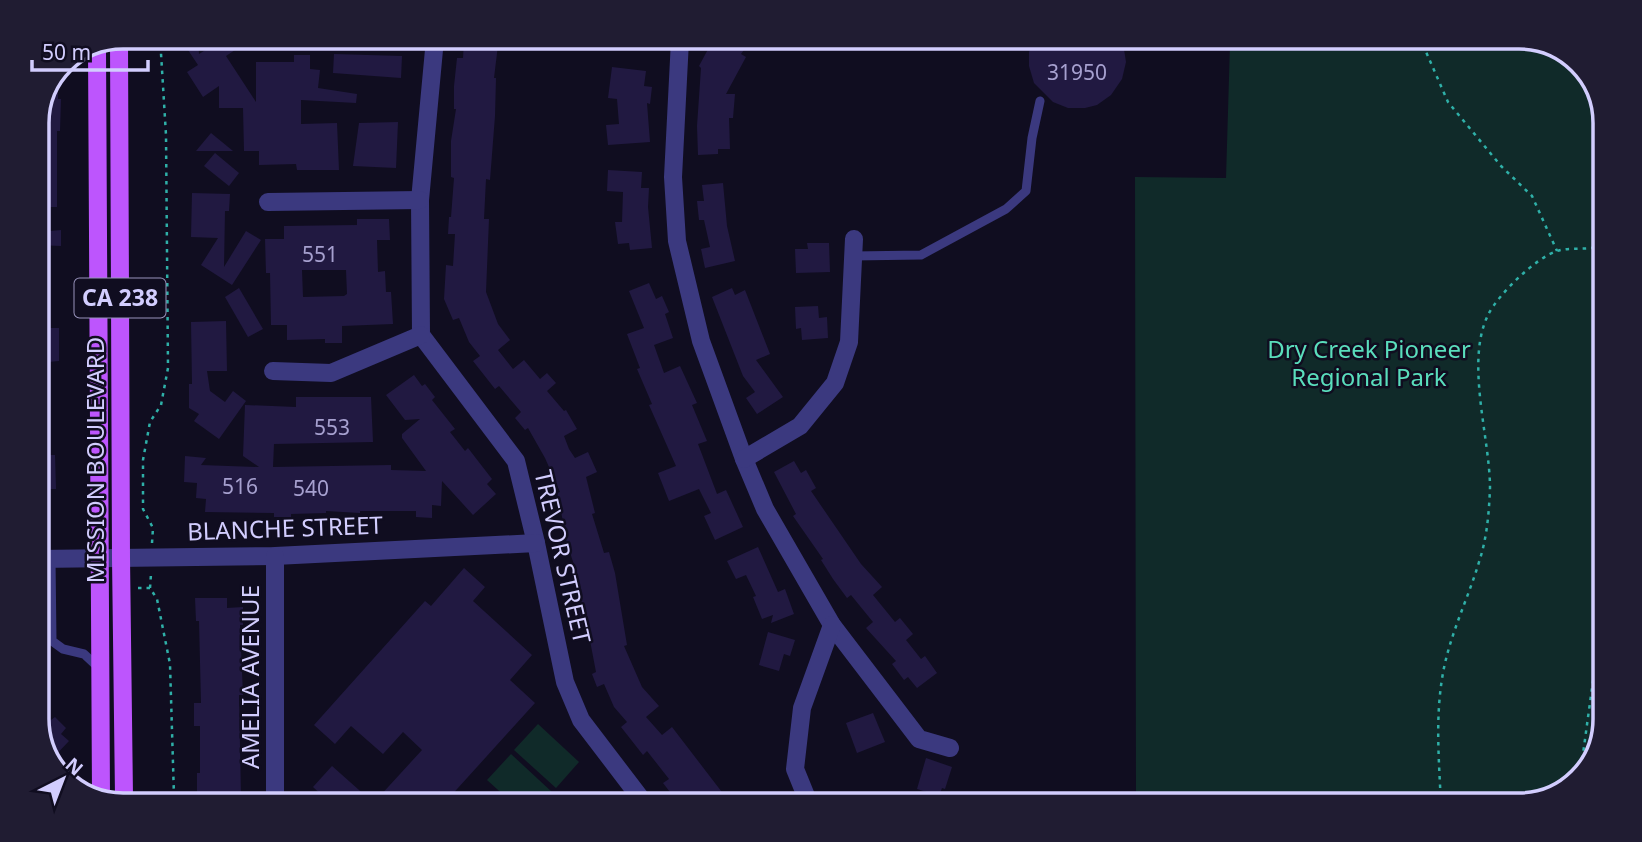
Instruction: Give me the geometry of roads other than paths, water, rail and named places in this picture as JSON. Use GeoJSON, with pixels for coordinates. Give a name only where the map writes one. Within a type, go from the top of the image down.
{"type":"FeatureCollection","features":[{"type":"Feature","properties":{"kind":"main road","name":"MISSION BOULEVARD"},"geometry":{"type":"LineString","coordinates":[[119,49],[124,793]]}},
{"type":"Feature","properties":{"kind":"main road","name":"MISSION BOULEVARD"},"geometry":{"type":"LineString","coordinates":[[97,54],[102,789]]}},
{"type":"Feature","properties":{"kind":"street"},"geometry":{"type":"LineString","coordinates":[[273,371],[331,373],[421,335],[420,200],[434,49]]}},
{"type":"Feature","properties":{"kind":"street"},"geometry":{"type":"LineString","coordinates":[[680,49],[673,177],[677,241],[701,341],[744,459],[765,509],[832,625],[919,739],[950,748]]}},
{"type":"Feature","properties":{"kind":"street"},"geometry":{"type":"LineString","coordinates":[[268,202],[420,200]]}},
{"type":"Feature","properties":{"kind":"street"},"geometry":{"type":"LineString","coordinates":[[744,459],[800,426],[835,383],[849,342],[854,247]]}},
{"type":"Feature","properties":{"kind":"street","name":"TREVOR STREET"},"geometry":{"type":"LineString","coordinates":[[421,335],[516,461],[565,682],[581,720],[637,793]]}},
{"type":"Feature","properties":{"kind":"street","name":"BLANCHE STREET"},"geometry":{"type":"LineString","coordinates":[[49,559],[275,556],[536,542]]}},
{"type":"Feature","properties":{"kind":"street","name":"AMELIA AVENUE"},"geometry":{"type":"LineString","coordinates":[[275,556],[275,793]]}},
{"type":"Feature","properties":{"kind":"street"},"geometry":{"type":"LineString","coordinates":[[805,793],[795,769],[802,708],[832,625]]}},
{"type":"Feature","properties":{"kind":"lane"},"geometry":{"type":"LineString","coordinates":[[854,247],[922,255],[1006,209],[1026,191],[1032,138],[1040,101]]}},
{"type":"Feature","properties":{"kind":"lane"},"geometry":{"type":"LineString","coordinates":[[49,618],[51,641],[63,649],[85,654],[101,670]]}},
{"type":"Feature","properties":{"kind":"park label","name":"Dry Creek Pioneer Regional Park"},"geometry":{"type":"Point","coordinates":[1369,364]}}]}
